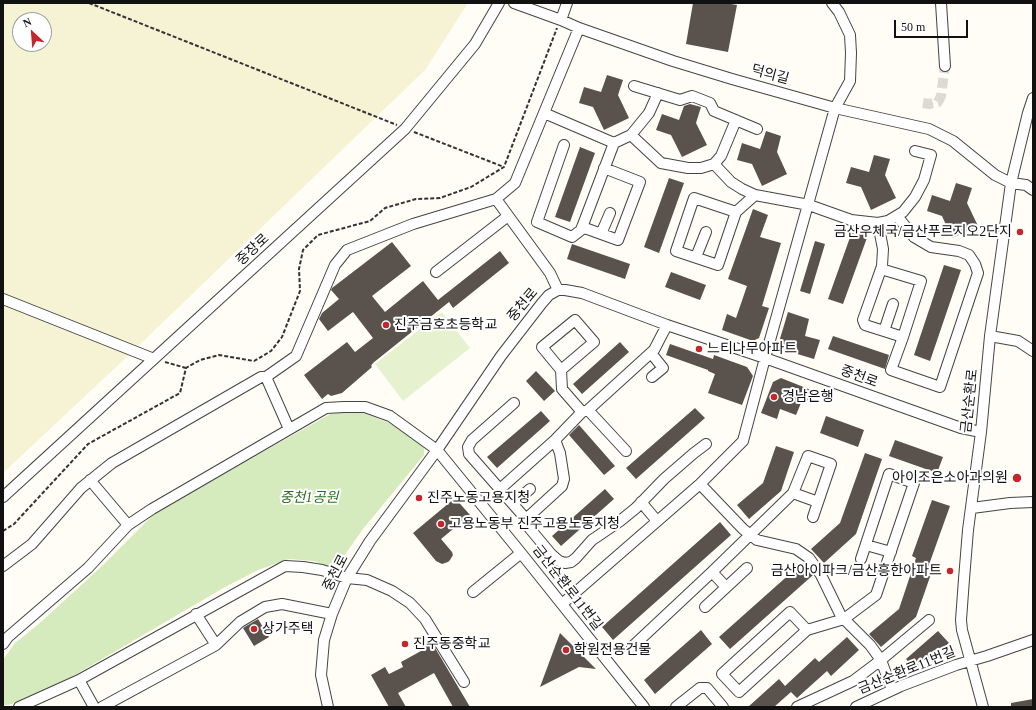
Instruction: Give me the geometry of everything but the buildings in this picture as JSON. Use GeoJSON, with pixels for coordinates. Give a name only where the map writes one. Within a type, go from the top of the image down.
{"type":"FeatureCollection","features":[{"type":"Feature","properties":{"kind":"street","name":"중장로"},"geometry":{"type":"LineString","coordinates":[[3,497],[405,129],[475,44],[499,3]]}},
{"type":"Feature","properties":{"kind":"street","name":"덕의길"},"geometry":{"type":"LineString","coordinates":[[514,3],[672,61],[835,108],[929,129],[953,141],[996,175],[1011,183],[1026,185],[1033,190]]}},
{"type":"Feature","properties":{"kind":"street"},"geometry":{"type":"LineString","coordinates":[[560,20],[567,3]]}},
{"type":"Feature","properties":{"kind":"street"},"geometry":{"type":"LineString","coordinates":[[562,604],[700,484],[743,441],[835,108],[850,81],[850,35],[839,12],[832,3]]}},
{"type":"Feature","properties":{"kind":"street"},"geometry":{"type":"LineString","coordinates":[[940,3],[945,66]]}},
{"type":"Feature","properties":{"kind":"street"},"geometry":{"type":"LineString","coordinates":[[3,566],[32,544],[81,488],[112,463],[261,377],[266,377],[296,356],[335,265],[346,250],[413,224],[496,199],[515,183],[579,28]]}},
{"type":"Feature","properties":{"kind":"street"},"geometry":{"type":"LineString","coordinates":[[634,86],[680,100],[692,96],[710,103],[714,111],[757,129]]}},
{"type":"Feature","properties":{"kind":"street"},"geometry":{"type":"LineString","coordinates":[[564,145],[537,222],[572,237],[581,230],[614,143],[631,135],[649,114],[658,93]]}},
{"type":"Feature","properties":{"kind":"street","name":"금산순환로"},"geometry":{"type":"LineString","coordinates":[[983,707],[969,661],[961,620],[968,530],[981,432],[990,336],[1011,183],[1033,98]]}},
{"type":"Feature","properties":{"kind":"street"},"geometry":{"type":"LineString","coordinates":[[544,113],[614,143]]}},
{"type":"Feature","properties":{"kind":"street"},"geometry":{"type":"LineString","coordinates":[[631,135],[661,163],[688,168],[701,168],[714,164],[721,156],[736,120]]}},
{"type":"Feature","properties":{"kind":"street"},"geometry":{"type":"LineString","coordinates":[[714,164],[731,182],[755,195],[809,205],[851,220],[878,223],[888,221],[897,216],[903,212],[916,198],[924,180],[931,155],[915,151]]}},
{"type":"Feature","properties":{"kind":"street"},"geometry":{"type":"LineString","coordinates":[[582,227],[618,240],[640,182],[604,168]]}},
{"type":"Feature","properties":{"kind":"street"},"geometry":{"type":"LineString","coordinates":[[736,212],[694,198],[676,251],[718,265],[736,212],[755,195]]}},
{"type":"Feature","properties":{"kind":"street"},"geometry":{"type":"LineString","coordinates":[[496,199],[550,272],[558,290]]}},
{"type":"Feature","properties":{"kind":"street"},"geometry":{"type":"LineString","coordinates":[[602,234],[610,213]]}},
{"type":"Feature","properties":{"kind":"street"},"geometry":{"type":"LineString","coordinates":[[436,272],[508,216]]}},
{"type":"Feature","properties":{"kind":"street"},"geometry":{"type":"LineString","coordinates":[[881,269],[921,281],[891,370],[940,387],[978,273],[975,264],[969,255],[959,251],[931,247],[914,237],[897,216]]}},
{"type":"Feature","properties":{"kind":"street"},"geometry":{"type":"LineString","coordinates":[[878,223],[883,249],[881,269],[863,320],[865,325],[903,337]]}},
{"type":"Feature","properties":{"kind":"street"},"geometry":{"type":"LineString","coordinates":[[696,258],[706,232]]}},
{"type":"Feature","properties":{"kind":"street","name":"중천로"},"geometry":{"type":"LineString","coordinates":[[328,707],[321,675],[324,640],[332,614],[347,578],[380,528],[437,450],[505,350],[549,295],[558,290],[582,293],[667,325],[765,358],[961,428],[981,432]]}},
{"type":"Feature","properties":{"kind":"street"},"geometry":{"type":"LineString","coordinates":[[3,299],[154,359]]}},
{"type":"Feature","properties":{"kind":"street"},"geometry":{"type":"LineString","coordinates":[[884,331],[894,304]]}},
{"type":"Feature","properties":{"kind":"street"},"geometry":{"type":"LineString","coordinates":[[561,370],[594,342],[575,320],[542,347],[561,370],[562,389],[626,451]]}},
{"type":"Feature","properties":{"kind":"street"},"geometry":{"type":"LineString","coordinates":[[500,490],[585,411],[651,353],[667,325]]}},
{"type":"Feature","properties":{"kind":"street"},"geometry":{"type":"LineString","coordinates":[[990,336],[1018,341],[1033,351]]}},
{"type":"Feature","properties":{"kind":"street"},"geometry":{"type":"LineString","coordinates":[[651,353],[663,368],[652,377]]}},
{"type":"Feature","properties":{"kind":"street"},"geometry":{"type":"LineString","coordinates":[[266,377],[289,429]]}},
{"type":"Feature","properties":{"kind":"street"},"geometry":{"type":"LineString","coordinates":[[514,403],[472,440],[468,447],[469,454],[526,519],[526,524],[551,554],[559,561],[565,563],[571,562],[592,540],[636,508],[664,479],[706,444]]}},
{"type":"Feature","properties":{"kind":"street","name":"금산순환로11번길"},"geometry":{"type":"LineString","coordinates":[[5,638],[88,568],[128,525],[152,509],[326,408],[365,407],[390,416],[437,450],[644,707]]}},
{"type":"Feature","properties":{"kind":"street"},"geometry":{"type":"LineString","coordinates":[[526,519],[562,486],[564,479],[560,453],[555,440]]}},
{"type":"Feature","properties":{"kind":"street"},"geometry":{"type":"LineString","coordinates":[[632,647],[793,493],[808,456],[831,464],[813,517]]}},
{"type":"Feature","properties":{"kind":"street"},"geometry":{"type":"LineString","coordinates":[[807,630],[790,612],[722,674],[739,692],[807,630],[844,619],[876,594],[914,483],[889,474],[861,559]]}},
{"type":"Feature","properties":{"kind":"street"},"geometry":{"type":"LineString","coordinates":[[90,480],[128,525]]}},
{"type":"Feature","properties":{"kind":"street"},"geometry":{"type":"LineString","coordinates":[[700,484],[743,529],[757,540],[796,548],[809,558],[821,575],[841,616],[870,645],[880,660],[892,690]]}},
{"type":"Feature","properties":{"kind":"street"},"geometry":{"type":"LineString","coordinates":[[513,504],[530,489]]}},
{"type":"Feature","properties":{"kind":"street"},"geometry":{"type":"LineString","coordinates":[[793,493],[818,502]]}},
{"type":"Feature","properties":{"kind":"street"},"geometry":{"type":"LineString","coordinates":[[641,502],[658,521]]}},
{"type":"Feature","properties":{"kind":"street"},"geometry":{"type":"LineString","coordinates":[[972,508],[1010,503],[1033,502]]}},
{"type":"Feature","properties":{"kind":"street"},"geometry":{"type":"LineString","coordinates":[[866,544],[891,552]]}},
{"type":"Feature","properties":{"kind":"street"},"geometry":{"type":"LineString","coordinates":[[473,592],[521,553]]}},
{"type":"Feature","properties":{"kind":"street"},"geometry":{"type":"LineString","coordinates":[[19,707],[79,680],[285,566],[322,570],[347,578],[367,580],[392,591],[410,603],[425,619],[464,682]]}},
{"type":"Feature","properties":{"kind":"street"},"geometry":{"type":"LineString","coordinates":[[705,607],[747,568]]}},
{"type":"Feature","properties":{"kind":"street"},"geometry":{"type":"LineString","coordinates":[[712,572],[726,587]]}},
{"type":"Feature","properties":{"kind":"street"},"geometry":{"type":"LineString","coordinates":[[102,707],[216,645],[240,622],[265,607],[282,604],[332,614]]}},
{"type":"Feature","properties":{"kind":"street"},"geometry":{"type":"LineString","coordinates":[[196,614],[216,645]]}},
{"type":"Feature","properties":{"kind":"street"},"geometry":{"type":"LineString","coordinates":[[797,707],[853,681],[929,620]]}},
{"type":"Feature","properties":{"kind":"street","name":"금산순환로11번길"},"geometry":{"type":"LineString","coordinates":[[856,707],[908,683],[1033,640]]}},
{"type":"Feature","properties":{"kind":"street"},"geometry":{"type":"LineString","coordinates":[[79,680],[94,707]]}},
{"type":"Feature","properties":{"kind":"street"},"geometry":{"type":"LineString","coordinates":[[676,707],[700,688],[707,688],[723,707]]}},
{"type":"Feature","properties":{"kind":"path"},"geometry":{"type":"LineString","coordinates":[[89,3],[504,167]]}},
{"type":"Feature","properties":{"kind":"path"},"geometry":{"type":"LineString","coordinates":[[154,359],[186,368],[200,360],[220,355],[254,361],[270,351],[282,337],[300,292],[299,269],[303,250],[318,235],[370,221],[385,208],[416,199],[440,198],[471,187],[504,167],[560,20]]}},
{"type":"Feature","properties":{"kind":"path"},"geometry":{"type":"LineString","coordinates":[[3,532],[14,524],[88,444],[180,393],[186,368]]}},
{"type":"Feature","properties":{"kind":"shaded area"},"geometry":{"type":"Polygon","coordinates":[[[3,3],[468,3],[425,70],[130,354],[3,473],[3,3]]]}},
{"type":"Feature","properties":{"kind":"green space"},"geometry":{"type":"Polygon","coordinates":[[[442,312],[470,348],[403,401],[375,364],[442,312]]]}},
{"type":"Feature","properties":{"kind":"green space","name":"중천1공원"},"geometry":{"type":"Polygon","coordinates":[[[361,412],[394,425],[424,446],[424,455],[363,529],[339,563],[330,567],[314,561],[289,559],[258,570],[225,587],[68,679],[12,704],[3,706],[3,660],[14,644],[41,622],[102,566],[156,512],[332,413],[361,412]]]}},
{"type":"Feature","properties":{"kind":"tunnel"},"geometry":{"type":"LineString","coordinates":[[923,103],[929,104],[938,102],[941,96],[945,66]]}},
{"type":"Feature","properties":{"kind":"place","name":"금산우체국/금산푸르지오2단지"},"geometry":{"type":"Point","coordinates":[1020,232]}},
{"type":"Feature","properties":{"kind":"place","name":"진주금호초등학교"},"geometry":{"type":"Point","coordinates":[386,325]}},
{"type":"Feature","properties":{"kind":"place","name":"느티나무아파트"},"geometry":{"type":"Point","coordinates":[699,349]}},
{"type":"Feature","properties":{"kind":"place","name":"경남은행"},"geometry":{"type":"Point","coordinates":[774,397]}},
{"type":"Feature","properties":{"kind":"place","name":"아이조은소아과의원"},"geometry":{"type":"Point","coordinates":[1017,478]}},
{"type":"Feature","properties":{"kind":"place","name":"진주노동고용지청"},"geometry":{"type":"Point","coordinates":[419,498]}},
{"type":"Feature","properties":{"kind":"place","name":"고용노동부 진주고용노동지청"},"geometry":{"type":"Point","coordinates":[441,524]}},
{"type":"Feature","properties":{"kind":"place","name":"금산아이파크/금산흥한아파트"},"geometry":{"type":"Point","coordinates":[950,571]}},
{"type":"Feature","properties":{"kind":"place","name":"상가주택"},"geometry":{"type":"Point","coordinates":[254,629]}},
{"type":"Feature","properties":{"kind":"place","name":"진주동중학교"},"geometry":{"type":"Point","coordinates":[405,644]}},
{"type":"Feature","properties":{"kind":"place","name":"학원전용건물"},"geometry":{"type":"Point","coordinates":[566,650]}}]}
